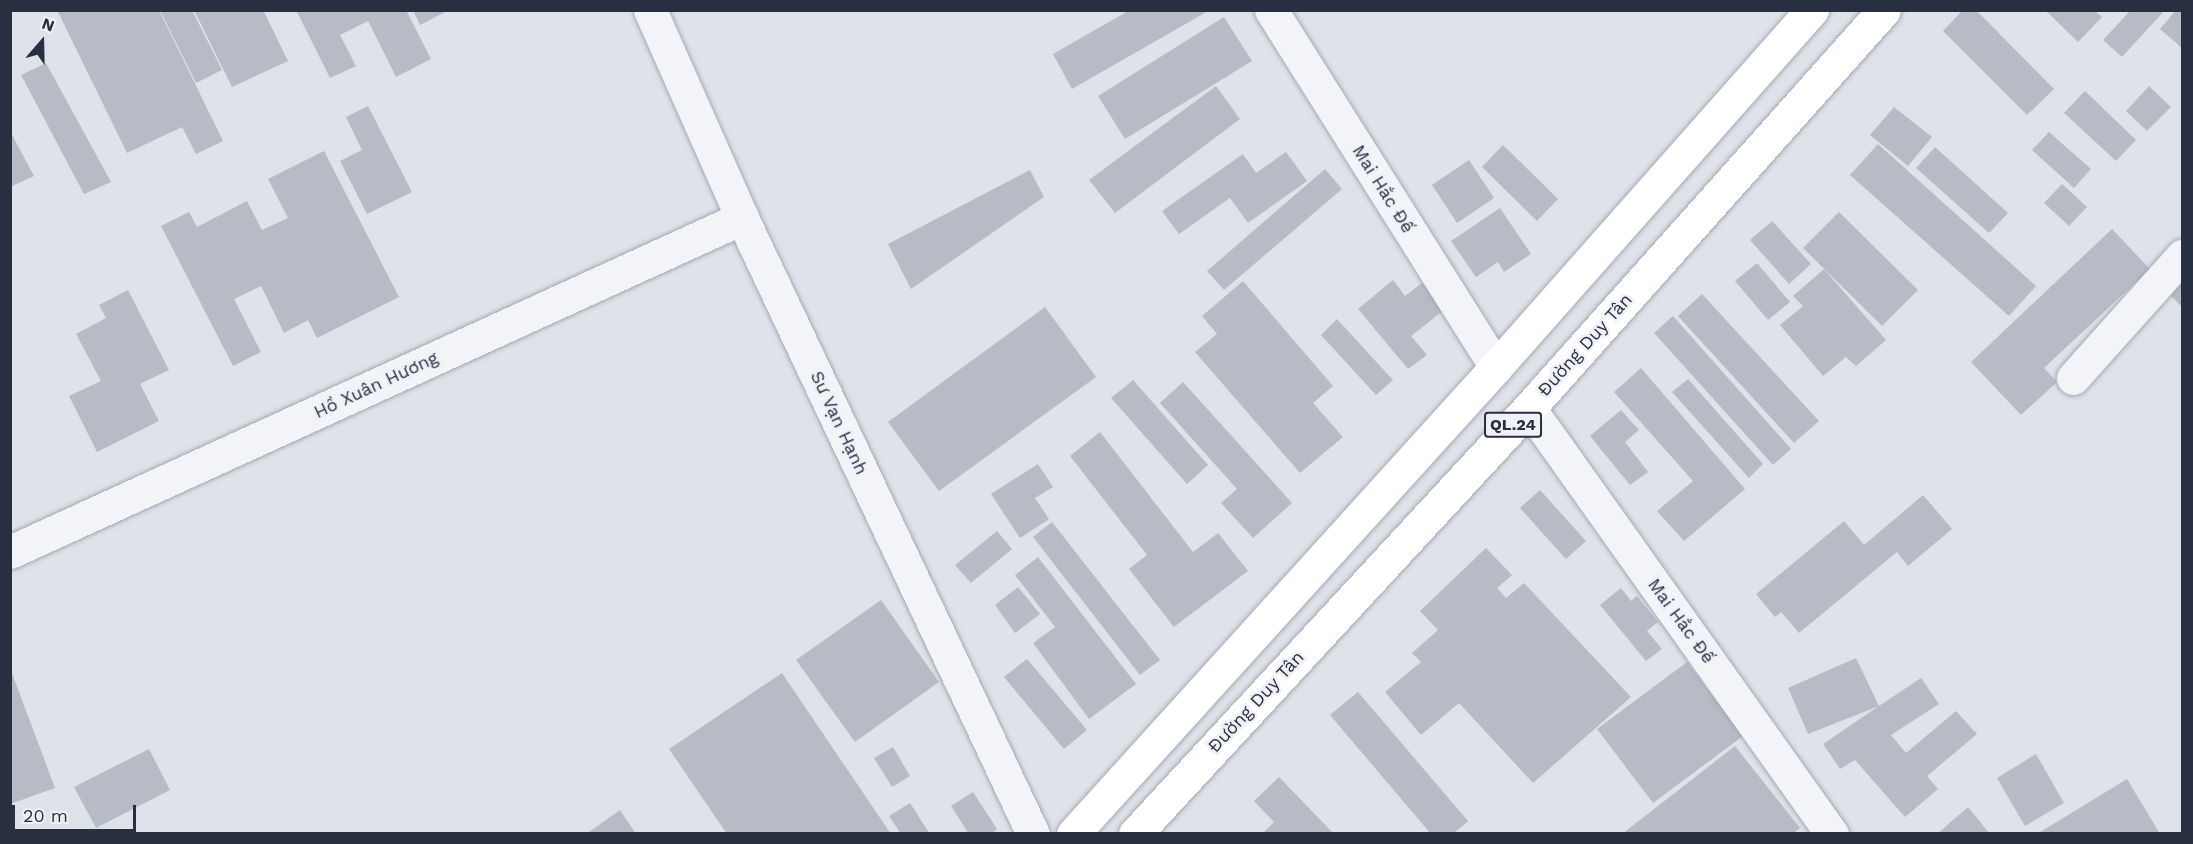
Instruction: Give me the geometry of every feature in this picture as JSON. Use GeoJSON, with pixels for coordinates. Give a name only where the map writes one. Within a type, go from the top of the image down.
{"type":"FeatureCollection","features":[{"type":"Feature","properties":{"kind":"main road","name":"QL.24"},"geometry":{"type":"LineString","coordinates":[[1072,834],[1496,367],[1812,10]]}},
{"type":"Feature","properties":{"kind":"main road","name":"Đường Duy Tân"},"geometry":{"type":"LineString","coordinates":[[1135,834],[1529,408],[1884,10]]}},
{"type":"Feature","properties":{"kind":"street","name":"Sư Vạn Hạnh"},"geometry":{"type":"LineString","coordinates":[[650,10],[742,218],[1033,834]]}},
{"type":"Feature","properties":{"kind":"street","name":"Mai Hắc Đế"},"geometry":{"type":"LineString","coordinates":[[1271,10],[1496,367]]}},
{"type":"Feature","properties":{"kind":"street","name":"Hồ Xuân Hương"},"geometry":{"type":"LineString","coordinates":[[10,552],[742,218]]}},
{"type":"Feature","properties":{"kind":"street"},"geometry":{"type":"LineString","coordinates":[[2073,378],[2182,256]]}},
{"type":"Feature","properties":{"kind":"street","name":"Mai Hắc Đế"},"geometry":{"type":"LineString","coordinates":[[1529,408],[1832,834]]}},
{"type":"Feature","properties":{"kind":"building"},"geometry":{"type":"Polygon","coordinates":[[[57,10],[159,10],[223,141],[196,154],[182,127],[127,153],[57,10]]]}},
{"type":"Feature","properties":{"kind":"building"},"geometry":{"type":"Polygon","coordinates":[[[160,10],[192,10],[222,70],[196,83],[160,10]]]}},
{"type":"Feature","properties":{"kind":"building"},"geometry":{"type":"Polygon","coordinates":[[[194,10],[263,10],[288,61],[232,87],[194,10]]]}},
{"type":"Feature","properties":{"kind":"building"},"geometry":{"type":"Polygon","coordinates":[[[296,10],[406,10],[431,59],[396,77],[368,21],[340,35],[356,66],[330,78],[296,10]]]}},
{"type":"Feature","properties":{"kind":"building"},"geometry":{"type":"Polygon","coordinates":[[[413,10],[449,10],[420,25],[413,10]]]}},
{"type":"Feature","properties":{"kind":"building"},"geometry":{"type":"Polygon","coordinates":[[[1130,10],[1210,10],[1072,89],[1053,54],[1130,10]]]}},
{"type":"Feature","properties":{"kind":"building"},"geometry":{"type":"Polygon","coordinates":[[[1963,10],[1976,10],[2054,89],[2027,115],[1943,31],[1963,10]]]}},
{"type":"Feature","properties":{"kind":"building"},"geometry":{"type":"Polygon","coordinates":[[[2045,10],[2094,10],[2102,17],[2078,42],[2045,10]]]}},
{"type":"Feature","properties":{"kind":"building"},"geometry":{"type":"Polygon","coordinates":[[[2131,10],[2165,10],[2122,57],[2103,40],[2131,10]]]}},
{"type":"Feature","properties":{"kind":"building"},"geometry":{"type":"Polygon","coordinates":[[[2176,10],[2182,10],[2182,48],[2160,29],[2176,10]]]}},
{"type":"Feature","properties":{"kind":"building"},"geometry":{"type":"Polygon","coordinates":[[[1224,17],[1252,61],[1125,139],[1098,96],[1224,17]]]}},
{"type":"Feature","properties":{"kind":"building"},"geometry":{"type":"Polygon","coordinates":[[[46,63],[111,182],[84,194],[21,75],[46,63]]]}},
{"type":"Feature","properties":{"kind":"building"},"geometry":{"type":"Polygon","coordinates":[[[1216,86],[1240,119],[1115,213],[1089,180],[1216,86]]]}},
{"type":"Feature","properties":{"kind":"building"},"geometry":{"type":"Polygon","coordinates":[[[2149,86],[2171,107],[2147,131],[2126,111],[2149,86]]]}},
{"type":"Feature","properties":{"kind":"building"},"geometry":{"type":"Polygon","coordinates":[[[2085,91],[2136,140],[2116,161],[2064,113],[2085,91]]]}},
{"type":"Feature","properties":{"kind":"building"},"geometry":{"type":"Polygon","coordinates":[[[368,106],[412,192],[367,214],[340,161],[362,150],[346,117],[368,106]]]}},
{"type":"Feature","properties":{"kind":"building"},"geometry":{"type":"Polygon","coordinates":[[[1894,107],[1932,137],[1908,166],[1870,135],[1894,107]]]}},
{"type":"Feature","properties":{"kind":"building"},"geometry":{"type":"Polygon","coordinates":[[[10,131],[34,176],[10,187],[10,131]]]}},
{"type":"Feature","properties":{"kind":"building"},"geometry":{"type":"Polygon","coordinates":[[[2049,132],[2091,169],[2074,188],[2032,150],[2049,132]]]}},
{"type":"Feature","properties":{"kind":"building"},"geometry":{"type":"Polygon","coordinates":[[[1878,144],[2036,286],[2009,316],[1850,175],[1878,144]]]}},
{"type":"Feature","properties":{"kind":"building"},"geometry":{"type":"Polygon","coordinates":[[[1503,145],[1558,199],[1537,221],[1482,167],[1503,145]]]}},
{"type":"Feature","properties":{"kind":"building"},"geometry":{"type":"Polygon","coordinates":[[[1935,147],[2008,213],[1989,233],[1916,168],[1935,147]]]}},
{"type":"Feature","properties":{"kind":"building"},"geometry":{"type":"Polygon","coordinates":[[[324,151],[399,297],[317,338],[308,320],[284,333],[261,286],[234,299],[261,352],[233,366],[161,226],[189,212],[197,227],[247,201],[262,230],[288,218],[268,179],[324,151]]]}},
{"type":"Feature","properties":{"kind":"building"},"geometry":{"type":"Polygon","coordinates":[[[1286,152],[1307,181],[1248,223],[1230,198],[1179,234],[1162,211],[1243,154],[1256,173],[1286,152]]]}},
{"type":"Feature","properties":{"kind":"building"},"geometry":{"type":"Polygon","coordinates":[[[1469,160],[1494,198],[1457,223],[1432,185],[1469,160]]]}},
{"type":"Feature","properties":{"kind":"building"},"geometry":{"type":"Polygon","coordinates":[[[1325,169],[1342,189],[1224,290],[1207,271],[1325,169]]]}},
{"type":"Feature","properties":{"kind":"building"},"geometry":{"type":"Polygon","coordinates":[[[1030,170],[1044,197],[911,289],[888,244],[1030,170]]]}},
{"type":"Feature","properties":{"kind":"building"},"geometry":{"type":"Polygon","coordinates":[[[2062,184],[2087,207],[2069,226],[2044,203],[2062,184]]]}},
{"type":"Feature","properties":{"kind":"building"},"geometry":{"type":"Polygon","coordinates":[[[1500,208],[1531,254],[1504,272],[1498,262],[1476,277],[1451,241],[1500,208]]]}},
{"type":"Feature","properties":{"kind":"building"},"geometry":{"type":"Polygon","coordinates":[[[1839,212],[1918,290],[1882,326],[1803,248],[1839,212]]]}},
{"type":"Feature","properties":{"kind":"building"},"geometry":{"type":"Polygon","coordinates":[[[1772,221],[1811,264],[1789,284],[1750,240],[1772,221]]]}},
{"type":"Feature","properties":{"kind":"building"},"geometry":{"type":"Polygon","coordinates":[[[2112,229],[2150,269],[2044,368],[2057,382],[2021,415],[1971,362],[2112,229]]]}},
{"type":"Feature","properties":{"kind":"building"},"geometry":{"type":"Polygon","coordinates":[[[1757,263],[1790,302],[1768,320],[1735,281],[1757,263]]]}},
{"type":"Feature","properties":{"kind":"building"},"geometry":{"type":"Polygon","coordinates":[[[2182,266],[2182,307],[2162,287],[2182,266]]]}},
{"type":"Feature","properties":{"kind":"building"},"geometry":{"type":"Polygon","coordinates":[[[1824,269],[1886,340],[1856,366],[1846,357],[1823,376],[1780,325],[1803,306],[1793,296],[1824,269]]]}},
{"type":"Feature","properties":{"kind":"building"},"geometry":{"type":"Polygon","coordinates":[[[1393,280],[1405,296],[1422,283],[1444,310],[1411,336],[1427,355],[1408,369],[1358,309],[1393,280]]]}},
{"type":"Feature","properties":{"kind":"building"},"geometry":{"type":"Polygon","coordinates":[[[1243,281],[1333,386],[1313,403],[1343,437],[1300,473],[1195,352],[1217,334],[1202,316],[1243,281]]]}},
{"type":"Feature","properties":{"kind":"building"},"geometry":{"type":"Polygon","coordinates":[[[128,290],[169,370],[140,384],[159,421],[97,452],[69,396],[101,381],[76,334],[106,318],[99,305],[128,290]]]}},
{"type":"Feature","properties":{"kind":"building"},"geometry":{"type":"Polygon","coordinates":[[[1702,294],[1819,421],[1794,443],[1678,316],[1702,294]]]}},
{"type":"Feature","properties":{"kind":"building"},"geometry":{"type":"Polygon","coordinates":[[[1045,307],[1096,377],[939,491],[888,422],[1045,307]]]}},
{"type":"Feature","properties":{"kind":"building"},"geometry":{"type":"Polygon","coordinates":[[[1673,316],[1791,449],[1773,465],[1654,333],[1673,316]]]}},
{"type":"Feature","properties":{"kind":"building"},"geometry":{"type":"Polygon","coordinates":[[[1337,319],[1393,380],[1376,395],[1321,335],[1337,319]]]}},
{"type":"Feature","properties":{"kind":"building"},"geometry":{"type":"Polygon","coordinates":[[[1641,368],[1745,489],[1684,541],[1657,511],[1693,481],[1614,392],[1641,368]]]}},
{"type":"Feature","properties":{"kind":"building"},"geometry":{"type":"Polygon","coordinates":[[[1688,379],[1763,464],[1749,478],[1672,392],[1688,379]]]}},
{"type":"Feature","properties":{"kind":"building"},"geometry":{"type":"Polygon","coordinates":[[[1133,380],[1208,465],[1187,484],[1111,398],[1133,380]]]}},
{"type":"Feature","properties":{"kind":"building"},"geometry":{"type":"Polygon","coordinates":[[[1183,382],[1292,503],[1253,538],[1221,503],[1237,489],[1160,403],[1183,382]]]}},
{"type":"Feature","properties":{"kind":"building"},"geometry":{"type":"Polygon","coordinates":[[[1621,410],[1639,430],[1625,442],[1648,472],[1630,485],[1590,436],[1621,410]]]}},
{"type":"Feature","properties":{"kind":"building"},"geometry":{"type":"Polygon","coordinates":[[[1100,432],[1193,552],[1218,533],[1248,571],[1174,627],[1129,569],[1147,555],[1070,456],[1100,432]]]}},
{"type":"Feature","properties":{"kind":"building"},"geometry":{"type":"Polygon","coordinates":[[[1038,464],[1053,487],[1035,498],[1049,519],[1020,538],[991,494],[1038,464]]]}},
{"type":"Feature","properties":{"kind":"building"},"geometry":{"type":"Polygon","coordinates":[[[1540,490],[1586,541],[1566,559],[1520,508],[1540,490]]]}},
{"type":"Feature","properties":{"kind":"building"},"geometry":{"type":"Polygon","coordinates":[[[1923,495],[1952,529],[1908,566],[1897,552],[1799,633],[1781,612],[1775,617],[1756,594],[1844,521],[1864,545],[1923,495]]]}},
{"type":"Feature","properties":{"kind":"building"},"geometry":{"type":"Polygon","coordinates":[[[1052,522],[1160,660],[1140,675],[1033,537],[1052,522]]]}},
{"type":"Feature","properties":{"kind":"building"},"geometry":{"type":"Polygon","coordinates":[[[997,531],[1012,549],[971,583],[955,565],[997,531]]]}},
{"type":"Feature","properties":{"kind":"building"},"geometry":{"type":"Polygon","coordinates":[[[1486,548],[1512,575],[1497,588],[1506,598],[1524,583],[1631,697],[1533,783],[1459,703],[1421,735],[1385,692],[1421,662],[1412,653],[1438,630],[1420,611],[1486,548]]]}},
{"type":"Feature","properties":{"kind":"building"},"geometry":{"type":"Polygon","coordinates":[[[1038,557],[1136,684],[1089,719],[1033,643],[1055,627],[1015,575],[1038,557]]]}},
{"type":"Feature","properties":{"kind":"building"},"geometry":{"type":"Polygon","coordinates":[[[1018,587],[1040,614],[1015,633],[995,605],[1018,587]]]}},
{"type":"Feature","properties":{"kind":"building"},"geometry":{"type":"Polygon","coordinates":[[[1621,588],[1631,601],[1637,596],[1658,622],[1647,631],[1662,649],[1646,661],[1600,605],[1621,588]]]}},
{"type":"Feature","properties":{"kind":"building"},"geometry":{"type":"Polygon","coordinates":[[[881,600],[939,682],[855,742],[796,660],[881,600]]]}},
{"type":"Feature","properties":{"kind":"building"},"geometry":{"type":"Polygon","coordinates":[[[1856,658],[1879,706],[1808,734],[1788,688],[1856,658]]]}},
{"type":"Feature","properties":{"kind":"building"},"geometry":{"type":"Polygon","coordinates":[[[1027,659],[1087,730],[1064,749],[1004,677],[1027,659]]]}},
{"type":"Feature","properties":{"kind":"building"},"geometry":{"type":"Polygon","coordinates":[[[1687,662],[1743,736],[1653,803],[1597,729],[1687,662]]]}},
{"type":"Feature","properties":{"kind":"building"},"geometry":{"type":"Polygon","coordinates":[[[10,668],[55,788],[10,804],[10,668]]]}},
{"type":"Feature","properties":{"kind":"building"},"geometry":{"type":"Polygon","coordinates":[[[782,673],[891,834],[727,834],[669,749],[782,673]]]}},
{"type":"Feature","properties":{"kind":"building"},"geometry":{"type":"Polygon","coordinates":[[[1921,678],[1939,704],[1891,735],[1906,753],[1956,711],[1977,734],[1927,776],[1938,789],[1905,817],[1855,760],[1840,769],[1823,744],[1921,678]]]}},
{"type":"Feature","properties":{"kind":"building"},"geometry":{"type":"Polygon","coordinates":[[[1358,692],[1468,821],[1453,834],[1431,834],[1330,715],[1358,692]]]}},
{"type":"Feature","properties":{"kind":"building"},"geometry":{"type":"Polygon","coordinates":[[[1735,746],[1800,828],[1792,834],[1622,834],[1735,746]]]}},
{"type":"Feature","properties":{"kind":"building"},"geometry":{"type":"Polygon","coordinates":[[[893,747],[910,776],[892,787],[874,758],[893,747]]]}},
{"type":"Feature","properties":{"kind":"building"},"geometry":{"type":"Polygon","coordinates":[[[149,749],[170,790],[96,828],[74,787],[149,749]]]}},
{"type":"Feature","properties":{"kind":"building"},"geometry":{"type":"Polygon","coordinates":[[[2036,754],[2064,803],[2025,826],[1997,778],[2036,754]]]}},
{"type":"Feature","properties":{"kind":"building"},"geometry":{"type":"Polygon","coordinates":[[[1279,777],[1334,834],[1262,834],[1274,822],[1254,801],[1279,777]]]}},
{"type":"Feature","properties":{"kind":"building"},"geometry":{"type":"Polygon","coordinates":[[[2127,779],[2160,834],[2037,834],[2127,779]]]}},
{"type":"Feature","properties":{"kind":"building"},"geometry":{"type":"Polygon","coordinates":[[[973,792],[997,829],[991,834],[969,834],[951,806],[973,792]]]}},
{"type":"Feature","properties":{"kind":"building"},"geometry":{"type":"Polygon","coordinates":[[[910,803],[930,834],[901,834],[889,816],[910,803]]]}},
{"type":"Feature","properties":{"kind":"building"},"geometry":{"type":"Polygon","coordinates":[[[1968,807],[1990,834],[1937,834],[1968,807]]]}},
{"type":"Feature","properties":{"kind":"building"},"geometry":{"type":"Polygon","coordinates":[[[620,810],[636,834],[586,834],[620,810]]]}}]}
